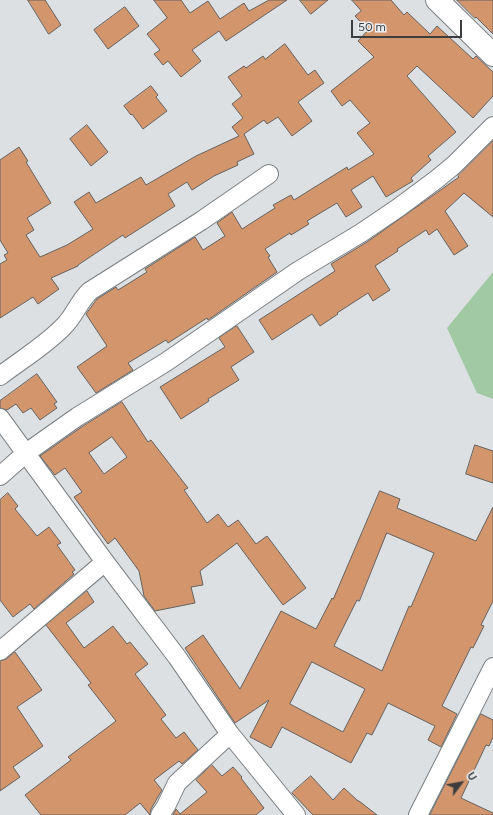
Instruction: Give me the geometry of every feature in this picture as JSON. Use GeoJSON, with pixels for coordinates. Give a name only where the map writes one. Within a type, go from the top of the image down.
{"type":"FeatureCollection","features":[{"type":"Feature","properties":{"kind":"street"},"geometry":{"type":"LineString","coordinates":[[437,0],[493,55]]}},
{"type":"Feature","properties":{"kind":"street"},"geometry":{"type":"LineString","coordinates":[[0,476],[26,453],[77,417],[166,362],[298,271],[361,233],[398,208],[443,174],[493,126]]}},
{"type":"Feature","properties":{"kind":"street"},"geometry":{"type":"LineString","coordinates":[[0,376],[57,334],[75,313],[83,298],[90,291],[201,221],[269,174]]}},
{"type":"Feature","properties":{"kind":"street"},"geometry":{"type":"LineString","coordinates":[[0,418],[105,562],[177,657],[230,734],[296,815]]}},
{"type":"Feature","properties":{"kind":"street"},"geometry":{"type":"LineString","coordinates":[[0,651],[105,562]]}},
{"type":"Feature","properties":{"kind":"street"},"geometry":{"type":"LineString","coordinates":[[418,815],[493,667]]}},
{"type":"Feature","properties":{"kind":"street"},"geometry":{"type":"LineString","coordinates":[[160,815],[177,783],[230,734]]}},
{"type":"Feature","properties":{"kind":"green space"},"geometry":{"type":"Polygon","coordinates":[[[493,272],[493,399],[477,393],[447,328],[493,272]]]}},
{"type":"Feature","properties":{"kind":"building"},"geometry":{"type":"Polygon","coordinates":[[[28,0],[45,0],[61,25],[49,34],[28,0]]]}},
{"type":"Feature","properties":{"kind":"building"},"geometry":{"type":"Polygon","coordinates":[[[154,0],[181,0],[190,13],[208,1],[220,19],[244,3],[249,11],[269,0],[287,0],[226,41],[219,31],[192,50],[201,61],[181,77],[168,61],[163,65],[154,54],[160,50],[147,34],[167,18],[154,0]]]}},
{"type":"Feature","properties":{"kind":"building"},"geometry":{"type":"Polygon","coordinates":[[[300,0],[328,0],[311,14],[300,0]]]}},
{"type":"Feature","properties":{"kind":"building"},"geometry":{"type":"Polygon","coordinates":[[[352,0],[391,0],[404,15],[407,12],[430,34],[437,26],[473,59],[476,56],[493,72],[493,96],[473,118],[417,66],[407,76],[456,132],[428,156],[431,160],[411,178],[413,181],[386,197],[373,176],[351,190],[362,207],[346,217],[337,203],[307,221],[309,224],[291,235],[290,233],[265,249],[277,272],[208,320],[207,318],[168,343],[166,340],[128,363],[133,370],[96,393],[77,367],[107,346],[86,314],[97,299],[116,287],[118,290],[147,272],[145,269],[195,237],[203,250],[225,236],[217,223],[232,212],[242,229],[275,208],[273,205],[291,195],[294,200],[347,167],[348,170],[374,154],[357,133],[370,123],[350,100],[342,106],[331,91],[374,57],[358,41],[368,30],[355,16],[361,11],[352,0]]]}},
{"type":"Feature","properties":{"kind":"building"},"geometry":{"type":"Polygon","coordinates":[[[457,0],[493,0],[493,34],[476,17],[475,18],[457,0]]]}},
{"type":"Feature","properties":{"kind":"building"},"geometry":{"type":"Polygon","coordinates":[[[125,7],[139,26],[108,49],[94,30],[125,7]]]}},
{"type":"Feature","properties":{"kind":"building"},"geometry":{"type":"Polygon","coordinates":[[[285,44],[308,75],[315,70],[324,83],[298,102],[312,121],[292,136],[278,117],[267,124],[264,120],[244,134],[254,154],[237,162],[238,165],[214,176],[192,190],[187,182],[168,194],[175,206],[125,238],[123,235],[78,266],[51,278],[59,289],[38,304],[33,297],[0,318],[0,264],[7,260],[4,255],[8,253],[0,240],[0,160],[19,147],[28,161],[26,162],[51,203],[27,218],[34,230],[26,235],[40,257],[67,245],[93,229],[74,202],[89,192],[96,203],[141,177],[146,185],[196,156],[239,136],[232,127],[243,118],[232,104],[242,96],[228,77],[244,66],[246,68],[263,56],[265,59],[285,44]]]}},
{"type":"Feature","properties":{"kind":"building"},"geometry":{"type":"Polygon","coordinates":[[[151,86],[158,95],[156,97],[167,111],[143,129],[124,106],[151,86]]]}},
{"type":"Feature","properties":{"kind":"building"},"geometry":{"type":"Polygon","coordinates":[[[87,125],[108,152],[91,166],[70,139],[87,125]]]}},
{"type":"Feature","properties":{"kind":"building"},"geometry":{"type":"Polygon","coordinates":[[[493,141],[493,217],[464,193],[445,211],[468,246],[454,255],[437,229],[429,235],[426,230],[397,249],[398,251],[375,266],[390,290],[373,301],[368,293],[320,326],[312,314],[272,340],[259,320],[335,271],[331,264],[367,242],[459,177],[458,176],[493,141]]]}},
{"type":"Feature","properties":{"kind":"building"},"geometry":{"type":"Polygon","coordinates":[[[237,326],[254,352],[231,367],[239,380],[208,399],[209,401],[181,419],[160,387],[225,347],[219,338],[237,326]]]}},
{"type":"Feature","properties":{"kind":"building"},"geometry":{"type":"Polygon","coordinates":[[[37,374],[57,402],[54,404],[57,408],[40,420],[31,408],[23,413],[16,404],[7,410],[0,408],[0,401],[37,374]]]}},
{"type":"Feature","properties":{"kind":"building"},"geometry":{"type":"Polygon","coordinates":[[[122,402],[148,442],[151,440],[188,488],[184,490],[207,523],[218,514],[228,527],[238,520],[256,544],[267,536],[306,588],[283,605],[237,543],[200,571],[203,585],[191,587],[195,603],[155,611],[144,596],[139,571],[115,538],[108,544],[74,497],[82,492],[65,468],[55,475],[40,456],[83,426],[122,402]],[[112,437],[89,453],[104,474],[127,457],[112,437]]]}},
{"type":"Feature","properties":{"kind":"building"},"geometry":{"type":"Polygon","coordinates":[[[475,445],[493,451],[493,483],[466,474],[475,445]]]}},
{"type":"Feature","properties":{"kind":"building"},"geometry":{"type":"Polygon","coordinates":[[[380,491],[400,499],[397,508],[476,541],[493,507],[493,601],[481,625],[484,626],[473,648],[471,647],[442,706],[457,714],[441,747],[428,740],[435,726],[388,703],[372,735],[367,733],[351,763],[282,727],[271,748],[250,737],[269,700],[235,723],[185,648],[203,635],[240,689],[281,611],[316,629],[332,598],[333,599],[380,491]],[[387,533],[359,601],[357,600],[334,646],[382,671],[409,606],[411,607],[434,553],[387,533]],[[312,662],[290,704],[343,732],[365,689],[312,662]]]}},
{"type":"Feature","properties":{"kind":"building"},"geometry":{"type":"Polygon","coordinates":[[[8,493],[18,506],[15,509],[37,536],[49,527],[61,543],[57,545],[75,570],[72,572],[74,574],[34,609],[30,604],[13,617],[0,600],[0,500],[8,493]]]}},
{"type":"Feature","properties":{"kind":"building"},"geometry":{"type":"Polygon","coordinates":[[[87,591],[94,602],[66,623],[84,648],[113,626],[127,644],[130,642],[148,664],[135,674],[166,715],[161,719],[176,738],[184,732],[198,750],[182,764],[179,761],[154,780],[162,790],[151,809],[150,815],[140,803],[125,815],[41,815],[25,795],[71,760],[68,757],[116,721],[88,685],[91,683],[46,625],[87,591]]]}},
{"type":"Feature","properties":{"kind":"building"},"geometry":{"type":"Polygon","coordinates":[[[15,652],[42,690],[17,707],[43,746],[13,767],[20,777],[0,791],[0,661],[6,659],[15,652]]]}},
{"type":"Feature","properties":{"kind":"building"},"geometry":{"type":"Polygon","coordinates":[[[481,714],[493,720],[493,737],[489,746],[486,745],[461,798],[493,813],[493,815],[430,815],[481,714]]]}},
{"type":"Feature","properties":{"kind":"building"},"geometry":{"type":"Polygon","coordinates":[[[212,765],[222,776],[233,767],[264,808],[256,815],[173,815],[176,809],[180,814],[207,792],[196,780],[212,765]]]}},
{"type":"Feature","properties":{"kind":"building"},"geometry":{"type":"Polygon","coordinates":[[[311,776],[333,800],[344,788],[377,815],[313,815],[292,793],[311,776]]]}}]}
